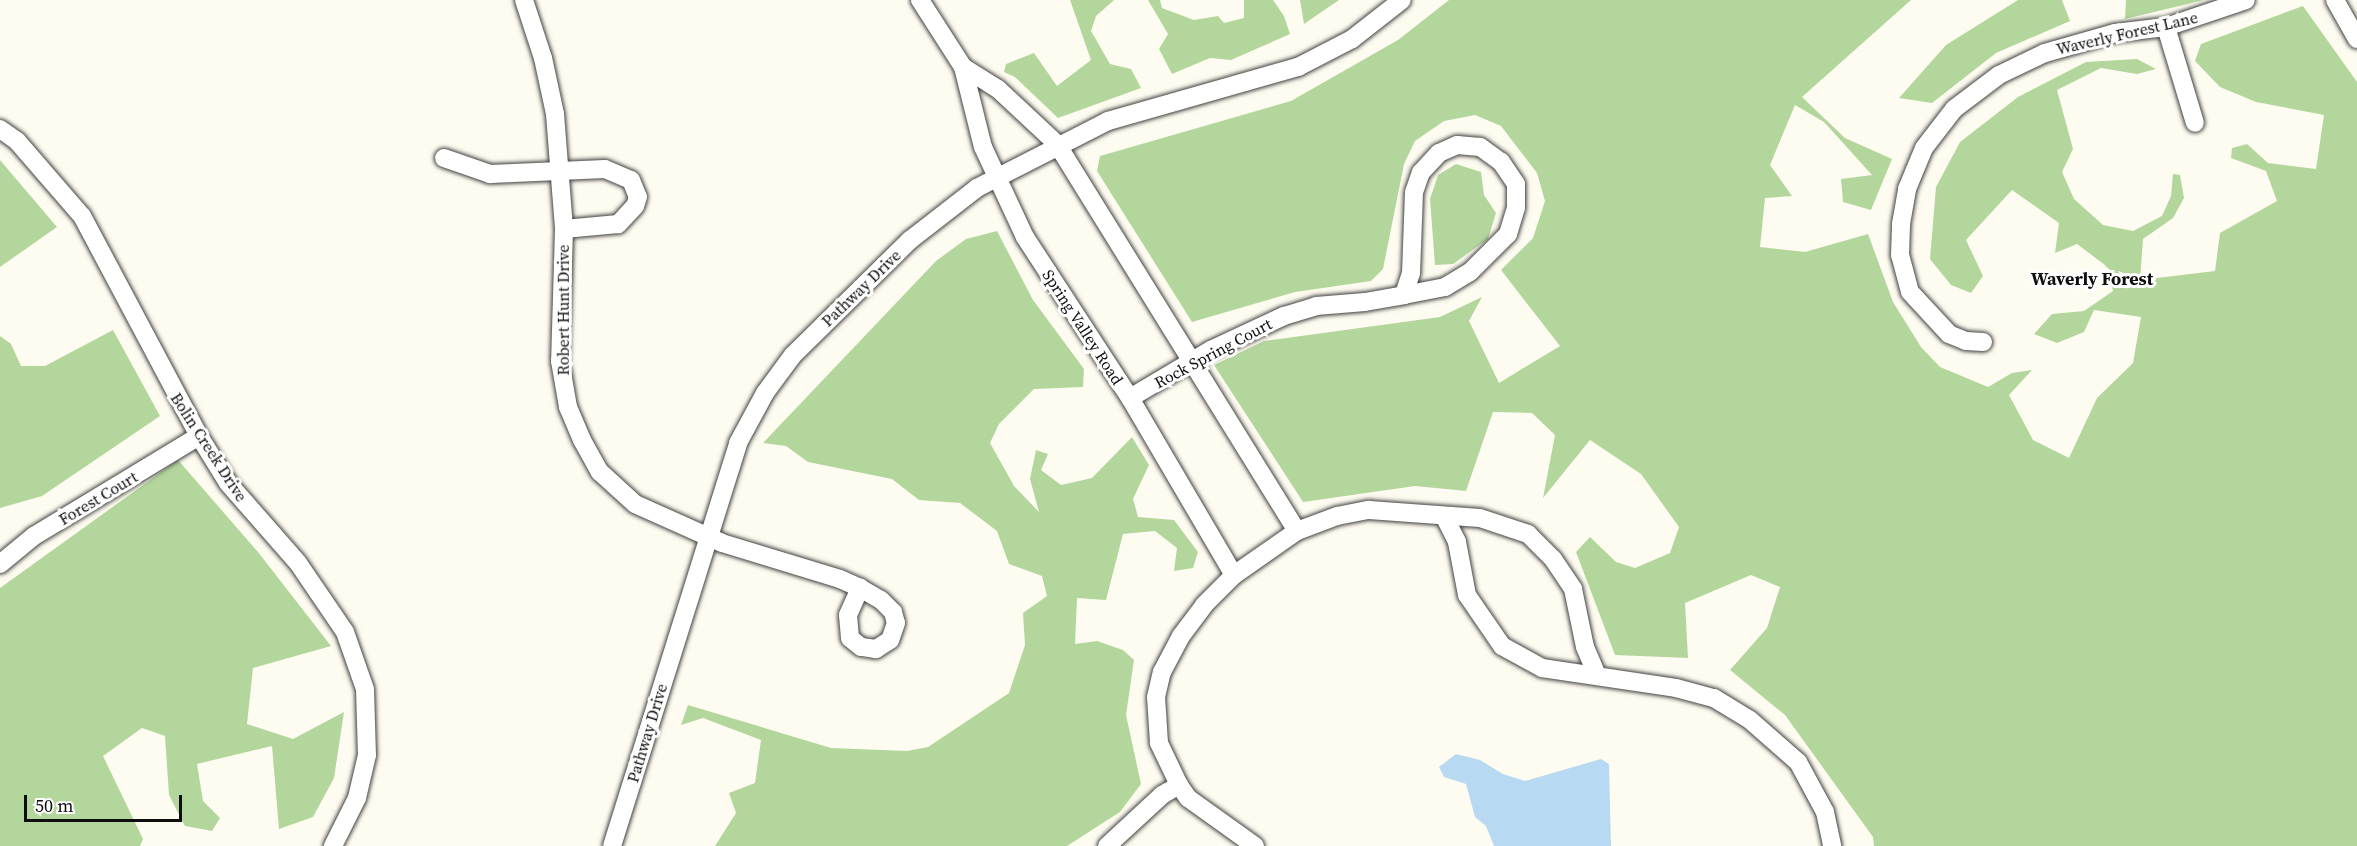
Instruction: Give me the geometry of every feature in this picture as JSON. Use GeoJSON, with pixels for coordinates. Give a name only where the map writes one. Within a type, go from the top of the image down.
{"type":"FeatureCollection","features":[{"type":"Feature","properties":{"kind":"street","name":"Robert Hunt Drive"},"geometry":{"type":"LineString","coordinates":[[524,0],[543,58],[555,114],[561,173],[564,229],[560,361],[568,407],[582,440],[600,472],[635,504],[706,535],[860,588]]}},
{"type":"Feature","properties":{"kind":"street","name":"Spring Valley Road"},"geometry":{"type":"LineString","coordinates":[[920,0],[963,67],[970,105],[995,178],[1025,237],[1130,398],[1234,574]]}},
{"type":"Feature","properties":{"kind":"street","name":"Pathway Drive"},"geometry":{"type":"LineString","coordinates":[[612,846],[706,535],[738,442],[765,393],[793,355],[910,240],[950,208],[995,178],[1057,144],[1107,121],[1298,67],[1352,39],[1402,0]]}},
{"type":"Feature","properties":{"kind":"street","name":"Waverly Forest Lane"},"geometry":{"type":"LineString","coordinates":[[1983,342],[1966,341],[1949,334],[1910,292],[1900,255],[1901,224],[1906,189],[1924,148],[1954,109],[1999,75],[2073,42],[2166,27],[2246,0]]}},
{"type":"Feature","properties":{"kind":"street"},"geometry":{"type":"LineString","coordinates":[[2335,0],[2357,39]]}},
{"type":"Feature","properties":{"kind":"street"},"geometry":{"type":"LineString","coordinates":[[2166,27],[2194,123]]}},
{"type":"Feature","properties":{"kind":"street","name":"Spring Valley Road"},"geometry":{"type":"LineString","coordinates":[[963,67],[998,89],[1057,144],[1121,242],[1191,363],[1297,531]]}},
{"type":"Feature","properties":{"kind":"street","name":"Bolin Creek Drive"},"geometry":{"type":"LineString","coordinates":[[0,129],[17,141],[82,216],[199,436],[228,483],[298,563],[335,613],[358,662],[366,700],[367,755],[357,798],[333,846]]}},
{"type":"Feature","properties":{"kind":"street","name":"Rock Spring Court"},"geometry":{"type":"LineString","coordinates":[[1130,398],[1191,363],[1284,316],[1316,306],[1404,295],[1445,287],[1491,255],[1508,234],[1516,208],[1516,184],[1501,162],[1480,147],[1457,145],[1439,153],[1421,172],[1414,192],[1411,273],[1404,295]]}},
{"type":"Feature","properties":{"kind":"street"},"geometry":{"type":"LineString","coordinates":[[444,158],[490,174],[561,173],[605,169],[624,175],[631,180],[638,197],[631,214],[618,224],[564,229]]}},
{"type":"Feature","properties":{"kind":"street","name":"Forest Court"},"geometry":{"type":"LineString","coordinates":[[0,564],[34,536],[199,436]]}},
{"type":"Feature","properties":{"kind":"street"},"geometry":{"type":"LineString","coordinates":[[1255,846],[1188,798],[1179,785],[1158,732],[1156,697],[1162,672],[1180,636],[1234,574],[1297,531],[1337,516],[1369,510],[1505,523],[1528,534],[1544,549],[1574,590],[1585,647],[1597,675]]}},
{"type":"Feature","properties":{"kind":"street"},"geometry":{"type":"LineString","coordinates":[[1444,516],[1457,542],[1467,595],[1502,646],[1542,668],[1597,675],[1714,698],[1750,720],[1798,762],[1825,812],[1832,846]]}},
{"type":"Feature","properties":{"kind":"street"},"geometry":{"type":"LineString","coordinates":[[1107,846],[1162,795],[1179,785]]}},
{"type":"Feature","properties":{"kind":"green space"},"geometry":{"type":"Polygon","coordinates":[[[1070,0],[1114,0],[1096,16],[1091,31],[1110,64],[1131,69],[1141,88],[1058,118],[1015,77],[1004,72],[1006,64],[1034,53],[1057,86],[1091,60],[1070,0]]]}},
{"type":"Feature","properties":{"kind":"green space"},"geometry":{"type":"Polygon","coordinates":[[[1148,0],[1160,0],[1162,8],[1194,20],[1218,16],[1224,23],[1244,18],[1244,0],[1273,0],[1284,16],[1290,34],[1231,60],[1210,58],[1172,74],[1159,49],[1168,34],[1148,0]]]}},
{"type":"Feature","properties":{"kind":"green space"},"geometry":{"type":"Polygon","coordinates":[[[1300,0],[1339,0],[1304,24],[1300,0]]]}},
{"type":"Feature","properties":{"kind":"green space"},"geometry":{"type":"Polygon","coordinates":[[[1449,0],[1911,0],[1802,97],[1845,138],[1892,159],[1871,210],[1843,202],[1841,179],[1872,175],[1824,122],[1795,105],[1770,165],[1792,196],[1765,198],[1760,247],[1805,252],[1868,234],[1893,302],[1921,347],[1940,367],[1988,387],[2012,373],[2032,370],[2009,395],[2033,440],[2069,458],[2097,398],[2133,363],[2141,317],[2094,310],[2084,332],[2057,343],[2034,334],[2052,314],[2084,311],[2113,291],[2105,265],[2077,244],[2055,253],[2059,223],[2012,190],[1966,240],[1983,276],[1971,293],[1951,285],[1930,259],[1936,187],[1960,142],[2018,97],[2086,62],[2137,59],[2156,69],[2137,74],[2101,68],[2057,90],[2073,149],[2062,172],[2074,199],[2103,225],[2133,231],[2162,216],[2171,196],[2173,174],[2180,175],[2184,198],[2173,218],[2143,239],[2140,280],[2215,271],[2220,233],[2277,201],[2266,171],[2231,158],[2232,148],[2247,144],[2268,163],[2316,169],[2324,115],[2256,102],[2220,87],[2195,61],[2201,44],[2303,6],[2357,82],[2357,846],[1874,846],[1873,837],[1785,715],[1730,670],[1767,628],[1780,587],[1751,575],[1685,603],[1688,658],[1615,655],[1576,552],[1590,537],[1616,562],[1635,568],[1670,553],[1679,527],[1641,474],[1590,440],[1543,498],[1555,435],[1532,413],[1493,412],[1466,491],[1415,486],[1303,502],[1214,365],[1264,341],[1440,317],[1482,297],[1469,321],[1499,383],[1560,346],[1501,270],[1533,238],[1545,201],[1537,173],[1501,126],[1475,115],[1444,121],[1415,141],[1404,164],[1383,269],[1371,281],[1295,292],[1192,322],[1097,171],[1100,156],[1291,101],[1398,40],[1449,0]]]}},
{"type":"Feature","properties":{"kind":"green space"},"geometry":{"type":"Polygon","coordinates":[[[2018,0],[2062,0],[2070,21],[1996,53],[1932,103],[1899,98],[1946,45],[2018,0]]]}},
{"type":"Feature","properties":{"kind":"green space"},"geometry":{"type":"Polygon","coordinates":[[[2126,0],[2204,0],[2125,19],[2126,0]]]}},
{"type":"Feature","properties":{"kind":"green space"},"geometry":{"type":"Polygon","coordinates":[[[0,160],[57,227],[0,267],[0,160]]]}},
{"type":"Feature","properties":{"kind":"green space"},"geometry":{"type":"Polygon","coordinates":[[[1456,164],[1481,172],[1484,195],[1496,213],[1488,239],[1453,264],[1435,265],[1430,199],[1438,175],[1456,164]]]}},
{"type":"Feature","properties":{"kind":"green space"},"geometry":{"type":"Polygon","coordinates":[[[997,231],[1033,300],[1084,369],[1083,387],[1034,389],[999,424],[990,443],[1014,486],[1039,512],[1030,479],[1036,450],[1048,454],[1041,470],[1061,485],[1092,478],[1132,437],[1149,465],[1133,499],[1138,517],[1174,520],[1198,552],[1193,568],[1174,571],[1177,548],[1155,531],[1123,534],[1106,600],[1077,598],[1075,644],[1097,641],[1123,650],[1134,660],[1126,715],[1141,784],[1120,812],[1067,846],[715,846],[736,813],[729,793],[755,783],[761,740],[703,718],[681,725],[688,705],[831,748],[907,751],[928,747],[1009,693],[1025,645],[1023,613],[1047,596],[1042,576],[1009,564],[997,531],[960,503],[919,500],[892,479],[808,462],[786,446],[763,443],[936,261],[966,239],[997,231]]]}},
{"type":"Feature","properties":{"kind":"green space"},"geometry":{"type":"Polygon","coordinates":[[[113,330],[160,416],[42,496],[0,508],[0,336],[11,344],[21,366],[45,366],[113,330]]]}},
{"type":"Feature","properties":{"kind":"green space"},"geometry":{"type":"Polygon","coordinates":[[[178,460],[258,552],[331,646],[253,668],[247,724],[293,739],[344,712],[334,778],[313,817],[279,829],[272,746],[197,764],[203,801],[220,818],[212,831],[185,826],[169,795],[165,736],[142,728],[103,756],[143,839],[140,846],[0,846],[0,588],[178,460]]]}},
{"type":"Feature","properties":{"kind":"water"},"geometry":{"type":"Polygon","coordinates":[[[1456,754],[1480,760],[1503,774],[1525,781],[1601,759],[1609,764],[1611,846],[1494,846],[1486,826],[1475,817],[1466,784],[1444,777],[1439,767],[1456,754]]]}},
{"type":"Feature","properties":{"kind":"district","name":"Waverly Forest"},"geometry":{"type":"Point","coordinates":[2092,279]}}]}
